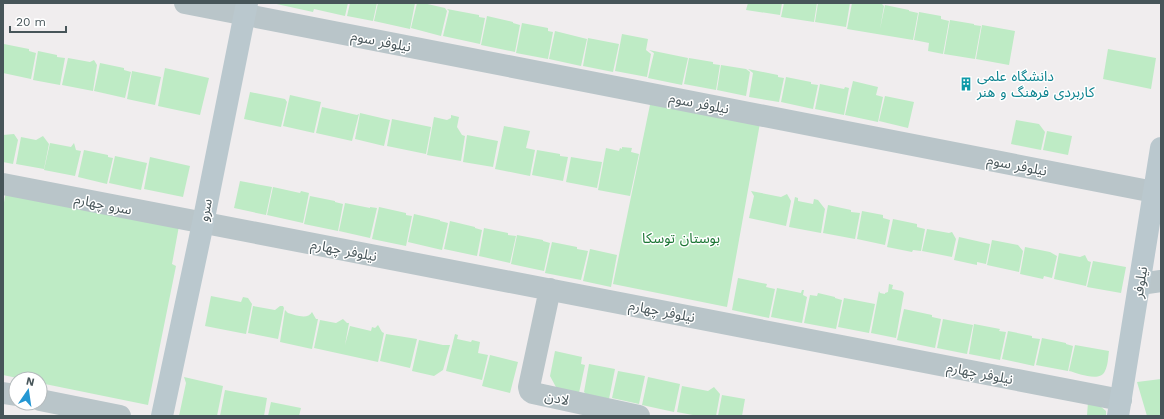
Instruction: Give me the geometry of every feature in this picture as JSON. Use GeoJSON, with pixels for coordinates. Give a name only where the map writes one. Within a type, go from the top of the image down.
{"type":"FeatureCollection","features":[{"type":"Feature","properties":{"kind":"street","name":"نیلوفر سوم"},"geometry":{"type":"LineString","coordinates":[[185,3],[246,9],[1154,192]]}},
{"type":"Feature","properties":{"kind":"street","name":"سرو"},"geometry":{"type":"LineString","coordinates":[[162,416],[246,9]]}},
{"type":"Feature","properties":{"kind":"street","name":"نیلوفر"},"geometry":{"type":"LineString","coordinates":[[1120,408],[1160,159]]}},
{"type":"Feature","properties":{"kind":"street","name":"سرو چهارم"},"geometry":{"type":"LineString","coordinates":[[3,184],[203,223]]}},
{"type":"Feature","properties":{"kind":"street","name":"نیلوفر چهارم"},"geometry":{"type":"LineString","coordinates":[[203,223],[550,290],[1120,408]]}},
{"type":"Feature","properties":{"kind":"street"},"geometry":{"type":"LineString","coordinates":[[1140,284],[1161,281]]}},
{"type":"Feature","properties":{"kind":"street","name":"لادن"},"geometry":{"type":"LineString","coordinates":[[550,290],[529,386],[530,391],[533,393],[639,416]]}},
{"type":"Feature","properties":{"kind":"street"},"geometry":{"type":"LineString","coordinates":[[48,402],[120,416]]}},
{"type":"Feature","properties":{"kind":"green space"},"geometry":{"type":"Polygon","coordinates":[[[272,3],[348,3],[345,16],[314,9],[313,12],[272,3]]]}},
{"type":"Feature","properties":{"kind":"green space"},"geometry":{"type":"Polygon","coordinates":[[[350,3],[377,3],[373,21],[347,16],[350,3]]]}},
{"type":"Feature","properties":{"kind":"green space"},"geometry":{"type":"Polygon","coordinates":[[[378,3],[415,3],[410,29],[374,21],[378,3]]]}},
{"type":"Feature","properties":{"kind":"green space"},"geometry":{"type":"Polygon","coordinates":[[[417,3],[445,8],[447,11],[441,36],[411,28],[417,3]]]}},
{"type":"Feature","properties":{"kind":"green space"},"geometry":{"type":"Polygon","coordinates":[[[748,3],[782,3],[780,15],[746,10],[748,3]]]}},
{"type":"Feature","properties":{"kind":"green space"},"geometry":{"type":"Polygon","coordinates":[[[784,3],[817,3],[814,22],[781,17],[784,3]]]}},
{"type":"Feature","properties":{"kind":"green space"},"geometry":{"type":"Polygon","coordinates":[[[818,3],[850,3],[846,27],[815,22],[818,3]]]}},
{"type":"Feature","properties":{"kind":"green space"},"geometry":{"type":"Polygon","coordinates":[[[852,3],[881,3],[884,6],[880,29],[885,5],[918,13],[913,40],[847,29],[852,3]]]}},
{"type":"Feature","properties":{"kind":"green space"},"geometry":{"type":"Polygon","coordinates":[[[447,9],[479,15],[479,17],[485,18],[480,44],[443,36],[449,11],[447,9]]]}},
{"type":"Feature","properties":{"kind":"green space"},"geometry":{"type":"Polygon","coordinates":[[[919,12],[941,16],[941,19],[949,21],[943,54],[928,51],[929,43],[914,40],[919,12]]]}},
{"type":"Feature","properties":{"kind":"green space"},"geometry":{"type":"Polygon","coordinates":[[[487,16],[520,25],[515,52],[481,45],[487,16]]]}},
{"type":"Feature","properties":{"kind":"green space"},"geometry":{"type":"Polygon","coordinates":[[[950,20],[981,26],[975,59],[944,54],[950,20]]]}},
{"type":"Feature","properties":{"kind":"green space"},"geometry":{"type":"Polygon","coordinates":[[[522,23],[548,28],[548,31],[553,32],[548,59],[516,53],[522,23]]]}},
{"type":"Feature","properties":{"kind":"green space"},"geometry":{"type":"Polygon","coordinates":[[[982,25],[1015,31],[1009,65],[976,59],[982,25]]]}},
{"type":"Feature","properties":{"kind":"green space"},"geometry":{"type":"Polygon","coordinates":[[[555,31],[587,39],[581,66],[549,59],[555,31]]]}},
{"type":"Feature","properties":{"kind":"green space"},"geometry":{"type":"Polygon","coordinates":[[[622,34],[648,39],[646,50],[651,54],[647,77],[615,71],[622,34]]]}},
{"type":"Feature","properties":{"kind":"green space"},"geometry":{"type":"Polygon","coordinates":[[[588,38],[619,44],[613,72],[583,66],[588,38]]]}},
{"type":"Feature","properties":{"kind":"green space"},"geometry":{"type":"Polygon","coordinates":[[[4,44],[29,49],[29,51],[36,53],[31,79],[3,73],[4,44]]]}},
{"type":"Feature","properties":{"kind":"green space"},"geometry":{"type":"Polygon","coordinates":[[[1108,49],[1156,58],[1151,89],[1103,79],[1108,49]]]}},
{"type":"Feature","properties":{"kind":"green space"},"geometry":{"type":"Polygon","coordinates":[[[649,50],[688,58],[682,85],[648,78],[654,53],[649,50]]]}},
{"type":"Feature","properties":{"kind":"green space"},"geometry":{"type":"Polygon","coordinates":[[[38,51],[65,58],[60,85],[33,80],[38,51]]]}},
{"type":"Feature","properties":{"kind":"green space"},"geometry":{"type":"Polygon","coordinates":[[[68,58],[90,62],[94,60],[97,65],[93,91],[62,85],[68,58]]]}},
{"type":"Feature","properties":{"kind":"green space"},"geometry":{"type":"Polygon","coordinates":[[[689,58],[713,62],[713,64],[720,65],[716,90],[684,84],[689,58]]]}},
{"type":"Feature","properties":{"kind":"green space"},"geometry":{"type":"Polygon","coordinates":[[[100,63],[124,68],[124,70],[131,72],[125,98],[94,91],[100,63]]]}},
{"type":"Feature","properties":{"kind":"green space"},"geometry":{"type":"Polygon","coordinates":[[[721,65],[746,69],[750,72],[746,96],[717,90],[721,65]]]}},
{"type":"Feature","properties":{"kind":"green space"},"geometry":{"type":"Polygon","coordinates":[[[165,68],[209,78],[200,115],[158,106],[165,68]]]}},
{"type":"Feature","properties":{"kind":"green space"},"geometry":{"type":"Polygon","coordinates":[[[748,69],[778,75],[778,77],[784,78],[779,102],[749,97],[753,73],[748,69]]]}},
{"type":"Feature","properties":{"kind":"green space"},"geometry":{"type":"Polygon","coordinates":[[[132,71],[161,77],[155,105],[127,99],[132,71]]]}},
{"type":"Feature","properties":{"kind":"green space"},"geometry":{"type":"Polygon","coordinates":[[[786,77],[811,82],[811,84],[818,85],[813,109],[781,102],[786,77]]]}},
{"type":"Feature","properties":{"kind":"green space"},"geometry":{"type":"Polygon","coordinates":[[[853,81],[878,87],[876,95],[883,97],[878,122],[845,115],[853,81]]]}},
{"type":"Feature","properties":{"kind":"green space"},"geometry":{"type":"Polygon","coordinates":[[[820,84],[844,89],[845,87],[849,88],[844,115],[815,109],[820,84]]]}},
{"type":"Feature","properties":{"kind":"green space"},"geometry":{"type":"Polygon","coordinates":[[[250,92],[285,99],[287,102],[281,127],[244,119],[250,92]]]}},
{"type":"Feature","properties":{"kind":"green space"},"geometry":{"type":"Polygon","coordinates":[[[290,95],[321,102],[314,133],[283,126],[290,95]]]}},
{"type":"Feature","properties":{"kind":"green space"},"geometry":{"type":"Polygon","coordinates":[[[885,96],[914,102],[908,128],[879,121],[885,96]]]}},
{"type":"Feature","properties":{"kind":"green space","name":"بوستان توسکا"},"geometry":{"type":"Polygon","coordinates":[[[651,100],[760,123],[727,307],[613,284],[651,100]]]}},
{"type":"Feature","properties":{"kind":"green space"},"geometry":{"type":"Polygon","coordinates":[[[322,107],[357,115],[359,114],[352,141],[316,133],[322,107]]]}},
{"type":"Feature","properties":{"kind":"green space"},"geometry":{"type":"Polygon","coordinates":[[[360,113],[390,120],[384,146],[355,139],[360,113]]]}},
{"type":"Feature","properties":{"kind":"green space"},"geometry":{"type":"Polygon","coordinates":[[[451,115],[459,117],[457,127],[462,135],[465,136],[461,161],[427,155],[434,117],[447,120],[451,118],[451,115]]]}},
{"type":"Feature","properties":{"kind":"green space"},"geometry":{"type":"Polygon","coordinates":[[[392,119],[431,127],[426,154],[387,146],[392,119]]]}},
{"type":"Feature","properties":{"kind":"green space"},"geometry":{"type":"Polygon","coordinates":[[[1016,120],[1039,124],[1045,132],[1041,150],[1011,144],[1016,120]]]}},
{"type":"Feature","properties":{"kind":"green space"},"geometry":{"type":"Polygon","coordinates":[[[504,126],[530,131],[526,148],[535,150],[530,176],[495,169],[504,126]]]}},
{"type":"Feature","properties":{"kind":"green space"},"geometry":{"type":"Polygon","coordinates":[[[1047,131],[1072,136],[1068,155],[1043,150],[1047,131]]]}},
{"type":"Feature","properties":{"kind":"green space"},"geometry":{"type":"Polygon","coordinates":[[[14,134],[18,140],[13,164],[3,162],[3,135],[14,134]]]}},
{"type":"Feature","properties":{"kind":"green space"},"geometry":{"type":"Polygon","coordinates":[[[467,135],[498,141],[493,167],[463,162],[467,135]]]}},
{"type":"Feature","properties":{"kind":"green space"},"geometry":{"type":"Polygon","coordinates":[[[43,136],[49,144],[44,169],[16,164],[21,137],[36,140],[43,136]]]}},
{"type":"Feature","properties":{"kind":"green space"},"geometry":{"type":"Polygon","coordinates":[[[50,143],[71,147],[74,143],[76,150],[81,151],[75,176],[44,170],[50,143]]]}},
{"type":"Feature","properties":{"kind":"green space"},"geometry":{"type":"Polygon","coordinates":[[[622,147],[632,148],[631,152],[639,154],[630,196],[598,190],[606,148],[619,151],[622,147]]]}},
{"type":"Feature","properties":{"kind":"green space"},"geometry":{"type":"Polygon","coordinates":[[[84,150],[108,155],[108,157],[113,158],[107,184],[78,177],[84,150]]]}},
{"type":"Feature","properties":{"kind":"green space"},"geometry":{"type":"Polygon","coordinates":[[[537,150],[568,157],[563,181],[532,175],[537,150]]]}},
{"type":"Feature","properties":{"kind":"green space"},"geometry":{"type":"Polygon","coordinates":[[[115,156],[147,163],[141,190],[109,183],[115,156]]]}},
{"type":"Feature","properties":{"kind":"green space"},"geometry":{"type":"Polygon","coordinates":[[[150,157],[190,166],[183,197],[144,189],[150,157]]]}},
{"type":"Feature","properties":{"kind":"green space"},"geometry":{"type":"Polygon","coordinates":[[[571,157],[602,162],[597,188],[566,182],[571,157]]]}},
{"type":"Feature","properties":{"kind":"green space"},"geometry":{"type":"Polygon","coordinates":[[[240,181],[272,187],[266,215],[234,208],[240,181]]]}},
{"type":"Feature","properties":{"kind":"green space"},"geometry":{"type":"Polygon","coordinates":[[[273,187],[300,193],[301,191],[309,193],[303,223],[267,215],[273,187]]]}},
{"type":"Feature","properties":{"kind":"green space"},"geometry":{"type":"Polygon","coordinates":[[[6,191],[179,226],[172,264],[176,266],[148,405],[48,385],[48,371],[8,371],[8,376],[3,375],[3,208],[6,191]]]}},
{"type":"Feature","properties":{"kind":"green space"},"geometry":{"type":"Polygon","coordinates":[[[751,191],[781,197],[787,194],[791,201],[786,226],[749,218],[754,196],[751,191]]]}},
{"type":"Feature","properties":{"kind":"green space"},"geometry":{"type":"Polygon","coordinates":[[[310,196],[343,204],[338,231],[304,224],[310,196]]]}},
{"type":"Feature","properties":{"kind":"green space"},"geometry":{"type":"Polygon","coordinates":[[[795,197],[798,198],[798,201],[813,204],[814,199],[818,200],[825,209],[821,233],[789,227],[795,197]]]}},
{"type":"Feature","properties":{"kind":"green space"},"geometry":{"type":"Polygon","coordinates":[[[345,203],[377,208],[370,238],[339,231],[345,203]]]}},
{"type":"Feature","properties":{"kind":"green space"},"geometry":{"type":"Polygon","coordinates":[[[828,205],[851,210],[851,212],[860,213],[855,239],[823,233],[828,205]]]}},
{"type":"Feature","properties":{"kind":"green space"},"geometry":{"type":"Polygon","coordinates":[[[379,207],[406,213],[406,215],[412,216],[406,246],[372,239],[379,207]]]}},
{"type":"Feature","properties":{"kind":"green space"},"geometry":{"type":"Polygon","coordinates":[[[862,211],[883,215],[883,218],[890,220],[885,245],[857,239],[862,211]]]}},
{"type":"Feature","properties":{"kind":"green space"},"geometry":{"type":"Polygon","coordinates":[[[414,214],[448,223],[442,250],[408,242],[414,214]]]}},
{"type":"Feature","properties":{"kind":"green space"},"geometry":{"type":"Polygon","coordinates":[[[893,219],[917,224],[917,227],[925,229],[921,251],[913,250],[912,252],[887,247],[893,219]]]}},
{"type":"Feature","properties":{"kind":"green space"},"geometry":{"type":"Polygon","coordinates":[[[450,221],[482,230],[477,256],[444,249],[450,221]]]}},
{"type":"Feature","properties":{"kind":"green space"},"geometry":{"type":"Polygon","coordinates":[[[484,228],[516,236],[510,263],[479,256],[484,228]]]}},
{"type":"Feature","properties":{"kind":"green space"},"geometry":{"type":"Polygon","coordinates":[[[927,229],[949,233],[952,232],[956,239],[952,257],[922,251],[927,229]]]}},
{"type":"Feature","properties":{"kind":"green space"},"geometry":{"type":"Polygon","coordinates":[[[517,235],[543,240],[550,243],[544,271],[511,264],[517,235]]]}},
{"type":"Feature","properties":{"kind":"green space"},"geometry":{"type":"Polygon","coordinates":[[[959,237],[990,244],[986,264],[977,262],[977,265],[954,260],[959,237]]]}},
{"type":"Feature","properties":{"kind":"green space"},"geometry":{"type":"Polygon","coordinates":[[[992,240],[1018,245],[1023,251],[1019,272],[987,265],[992,240]]]}},
{"type":"Feature","properties":{"kind":"green space"},"geometry":{"type":"Polygon","coordinates":[[[552,242],[577,247],[577,249],[588,251],[581,280],[545,273],[552,242]]]}},
{"type":"Feature","properties":{"kind":"green space"},"geometry":{"type":"Polygon","coordinates":[[[1025,247],[1050,252],[1057,256],[1052,278],[1044,276],[1043,279],[1020,274],[1025,247]]]}},
{"type":"Feature","properties":{"kind":"green space"},"geometry":{"type":"Polygon","coordinates":[[[590,249],[617,255],[611,287],[583,281],[590,249]]]}},
{"type":"Feature","properties":{"kind":"green space"},"geometry":{"type":"Polygon","coordinates":[[[1059,253],[1080,257],[1085,255],[1088,261],[1091,262],[1086,286],[1054,279],[1059,253]]]}},
{"type":"Feature","properties":{"kind":"green space"},"geometry":{"type":"Polygon","coordinates":[[[1093,261],[1126,267],[1121,293],[1087,287],[1093,261]]]}},
{"type":"Feature","properties":{"kind":"green space"},"geometry":{"type":"Polygon","coordinates":[[[738,278],[767,284],[766,287],[775,289],[769,318],[732,310],[738,278]]]}},
{"type":"Feature","properties":{"kind":"green space"},"geometry":{"type":"Polygon","coordinates":[[[889,284],[893,285],[892,289],[902,291],[904,293],[896,338],[871,333],[879,291],[880,293],[885,294],[888,292],[889,284]]]}},
{"type":"Feature","properties":{"kind":"green space"},"geometry":{"type":"Polygon","coordinates":[[[777,288],[801,293],[802,290],[804,290],[803,295],[807,297],[802,323],[771,317],[777,288]]]}},
{"type":"Feature","properties":{"kind":"green space"},"geometry":{"type":"Polygon","coordinates":[[[818,293],[842,300],[836,329],[804,323],[810,295],[817,296],[818,293]]]}},
{"type":"Feature","properties":{"kind":"green space"},"geometry":{"type":"Polygon","coordinates":[[[211,296],[241,302],[243,297],[248,298],[252,304],[246,334],[205,326],[211,296]]]}},
{"type":"Feature","properties":{"kind":"green space"},"geometry":{"type":"Polygon","coordinates":[[[844,298],[875,304],[869,333],[838,327],[844,298]]]}},
{"type":"Feature","properties":{"kind":"green space"},"geometry":{"type":"Polygon","coordinates":[[[253,306],[275,310],[280,306],[283,306],[284,308],[278,339],[248,333],[253,306]]]}},
{"type":"Feature","properties":{"kind":"green space"},"geometry":{"type":"Polygon","coordinates":[[[904,309],[932,315],[932,317],[941,319],[935,348],[897,340],[904,309]]]}},
{"type":"Feature","properties":{"kind":"green space"},"geometry":{"type":"Polygon","coordinates":[[[285,310],[288,313],[301,316],[308,316],[312,312],[316,319],[318,319],[312,349],[280,342],[285,310]]]}},
{"type":"Feature","properties":{"kind":"green space"},"geometry":{"type":"Polygon","coordinates":[[[343,319],[349,323],[345,345],[350,326],[371,331],[372,327],[375,328],[378,325],[384,333],[378,362],[314,348],[320,320],[336,323],[343,319]]]}},
{"type":"Feature","properties":{"kind":"green space"},"geometry":{"type":"Polygon","coordinates":[[[943,319],[973,325],[967,354],[937,348],[943,319]]]}},
{"type":"Feature","properties":{"kind":"green space"},"geometry":{"type":"Polygon","coordinates":[[[974,324],[1000,329],[999,331],[1006,332],[1000,360],[969,354],[974,324]]]}},
{"type":"Feature","properties":{"kind":"green space"},"geometry":{"type":"Polygon","coordinates":[[[1008,331],[1040,339],[1034,366],[1002,359],[1008,331]]]}},
{"type":"Feature","properties":{"kind":"green space"},"geometry":{"type":"Polygon","coordinates":[[[386,334],[417,339],[410,368],[380,361],[386,334]]]}},
{"type":"Feature","properties":{"kind":"green space"},"geometry":{"type":"Polygon","coordinates":[[[455,334],[458,335],[457,339],[480,342],[478,353],[488,355],[482,380],[446,371],[455,334]]]}},
{"type":"Feature","properties":{"kind":"green space"},"geometry":{"type":"Polygon","coordinates":[[[1042,338],[1073,346],[1068,371],[1036,365],[1042,338]]]}},
{"type":"Feature","properties":{"kind":"green space"},"geometry":{"type":"Polygon","coordinates":[[[419,340],[450,345],[443,370],[434,376],[412,371],[419,340]]]}},
{"type":"Feature","properties":{"kind":"green space"},"geometry":{"type":"Polygon","coordinates":[[[1075,345],[1109,351],[1107,366],[1102,375],[1094,377],[1069,371],[1075,345]]]}},
{"type":"Feature","properties":{"kind":"green space"},"geometry":{"type":"Polygon","coordinates":[[[555,351],[582,357],[581,364],[585,365],[579,393],[557,389],[550,376],[555,351]]]}},
{"type":"Feature","properties":{"kind":"green space"},"geometry":{"type":"Polygon","coordinates":[[[490,355],[518,362],[510,393],[482,386],[490,355]]]}},
{"type":"Feature","properties":{"kind":"green space"},"geometry":{"type":"Polygon","coordinates":[[[589,364],[615,369],[609,399],[586,394],[584,392],[589,364]]]}},
{"type":"Feature","properties":{"kind":"green space"},"geometry":{"type":"Polygon","coordinates":[[[618,371],[645,376],[639,404],[612,398],[618,371]]]}},
{"type":"Feature","properties":{"kind":"green space"},"geometry":{"type":"Polygon","coordinates":[[[184,377],[223,386],[217,416],[179,416],[186,383],[184,377]]]}},
{"type":"Feature","properties":{"kind":"green space"},"geometry":{"type":"Polygon","coordinates":[[[648,377],[680,384],[674,412],[642,405],[648,377]]]}},
{"type":"Feature","properties":{"kind":"green space"},"geometry":{"type":"Polygon","coordinates":[[[1161,379],[1161,416],[1147,416],[1137,382],[1161,379]]]}},
{"type":"Feature","properties":{"kind":"green space"},"geometry":{"type":"Polygon","coordinates":[[[682,386],[708,391],[714,387],[720,394],[716,416],[698,416],[677,412],[682,386]]]}},
{"type":"Feature","properties":{"kind":"green space"},"geometry":{"type":"Polygon","coordinates":[[[225,390],[267,398],[264,416],[220,416],[225,390]]]}},
{"type":"Feature","properties":{"kind":"green space"},"geometry":{"type":"Polygon","coordinates":[[[722,395],[745,399],[742,416],[718,416],[722,395]]]}},
{"type":"Feature","properties":{"kind":"green space"},"geometry":{"type":"Polygon","coordinates":[[[271,402],[301,408],[299,416],[268,416],[271,402]]]}},
{"type":"Feature","properties":{"kind":"green space"},"geometry":{"type":"Polygon","coordinates":[[[1088,402],[1100,406],[1106,411],[1106,416],[1087,416],[1088,402]]]}},
{"type":"Feature","properties":{"kind":"place","name":"دانشگاه علمی کاربردی فرهنگ و هنر"},"geometry":{"type":"Point","coordinates":[966,84]}}]}
